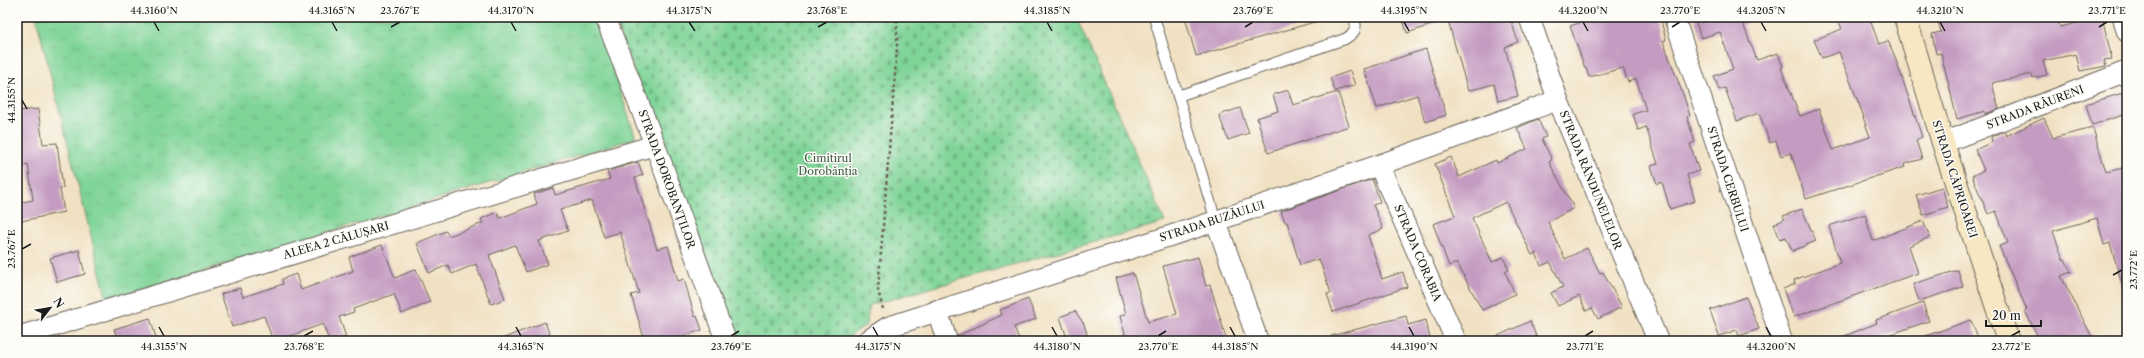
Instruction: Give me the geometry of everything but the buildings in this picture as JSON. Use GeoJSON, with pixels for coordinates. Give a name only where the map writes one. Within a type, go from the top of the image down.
{"type":"FeatureCollection","features":[{"type":"Feature","properties":{"kind":"street","name":"STRADA DOROBANȚILOR"},"geometry":{"type":"LineString","coordinates":[[605,17],[655,145],[726,341]]}},
{"type":"Feature","properties":{"kind":"street","name":"STRADA RÂNDUNELELOR"},"geometry":{"type":"LineString","coordinates":[[1529,17],[1558,100],[1658,341]]}},
{"type":"Feature","properties":{"kind":"street","name":"STRADA CERBULUI"},"geometry":{"type":"LineString","coordinates":[[1674,17],[1782,341]]}},
{"type":"Feature","properties":{"kind":"street","name":"STRADA CĂPRIOAREI"},"geometry":{"type":"LineString","coordinates":[[1905,17],[1943,143],[2008,341]]}},
{"type":"Feature","properties":{"kind":"street"},"geometry":{"type":"LineString","coordinates":[[2123,17],[2127,32]]}},
{"type":"Feature","properties":{"kind":"street","name":"STRADA RÂURENI"},"geometry":{"type":"LineString","coordinates":[[1943,143],[2127,71]]}},
{"type":"Feature","properties":{"kind":"street","name":"STRADA BUZĂULUI"},"geometry":{"type":"LineString","coordinates":[[867,341],[888,327],[1216,221],[1379,165],[1558,100]]}},
{"type":"Feature","properties":{"kind":"street","name":"ALEEA 2 CĂLUȘARI"},"geometry":{"type":"LineString","coordinates":[[17,337],[655,145]]}},
{"type":"Feature","properties":{"kind":"street","name":"STRADA CORABIA"},"geometry":{"type":"LineString","coordinates":[[1379,165],[1456,341]]}},
{"type":"Feature","properties":{"kind":"street"},"geometry":{"type":"LineString","coordinates":[[1216,221],[1258,341]]}},
{"type":"Feature","properties":{"kind":"street"},"geometry":{"type":"LineString","coordinates":[[937,310],[947,341]]}},
{"type":"Feature","properties":{"kind":"lane"},"geometry":{"type":"LineString","coordinates":[[1154,17],[1216,221]]}},
{"type":"Feature","properties":{"kind":"lane"},"geometry":{"type":"LineString","coordinates":[[1178,96],[1345,39],[1354,33],[1357,26],[1354,17]]}},
{"type":"Feature","properties":{"kind":"path"},"geometry":{"type":"LineString","coordinates":[[888,327],[878,290],[898,48],[897,17]]}},
{"type":"Feature","properties":{"kind":"green space"},"geometry":{"type":"Polygon","coordinates":[[[36,17],[595,17],[636,138],[107,300],[36,17]]]}},
{"type":"Feature","properties":{"kind":"green space","name":"Cimitirul Dorobănția"},"geometry":{"type":"Polygon","coordinates":[[[613,17],[1076,17],[1165,222],[870,305],[866,325],[842,341],[739,341],[613,17]]]}}]}
